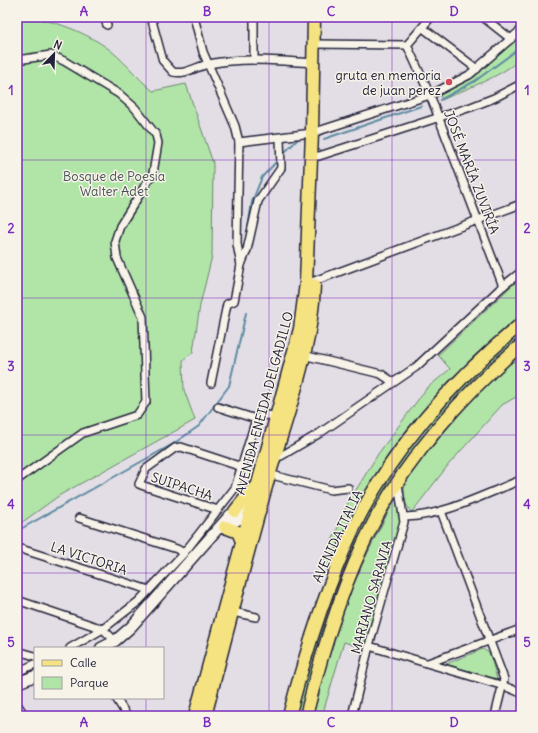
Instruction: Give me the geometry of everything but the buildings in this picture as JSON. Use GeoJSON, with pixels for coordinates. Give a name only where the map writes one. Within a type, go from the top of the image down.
{"type":"FeatureCollection","features":[{"type":"Feature","properties":{"kind":"main road","name":"AVENIDA ENEIDA DELGADILLO"},"geometry":{"type":"LineString","coordinates":[[262,477],[274,458],[303,355],[310,320],[318,44],[314,17]]}},
{"type":"Feature","properties":{"kind":"main road","name":"AVENIDA ENEIDA DELGADILLO"},"geometry":{"type":"LineString","coordinates":[[316,132],[314,63],[323,17]]}},
{"type":"Feature","properties":{"kind":"main road","name":"AVENIDA ENEIDA DELGADILLO"},"geometry":{"type":"LineString","coordinates":[[205,716],[233,612],[276,416],[300,329],[310,283]]}},
{"type":"Feature","properties":{"kind":"main road","name":"AVENIDA ITALIA"},"geometry":{"type":"LineString","coordinates":[[289,716],[329,587],[355,526],[374,491],[402,451],[445,397],[480,360],[521,324]]}},
{"type":"Feature","properties":{"kind":"main road"},"geometry":{"type":"LineString","coordinates":[[306,716],[329,636],[352,572],[372,526],[398,484],[453,412],[470,393],[519,351]]}},
{"type":"Feature","properties":{"kind":"main road"},"geometry":{"type":"LineString","coordinates":[[103,647],[115,641],[131,627],[221,528],[230,515],[235,512],[262,477]]}},
{"type":"Feature","properties":{"kind":"main road"},"geometry":{"type":"LineString","coordinates":[[235,512],[254,514]]}},
{"type":"Feature","properties":{"kind":"main road","name":"AVENIDA ENEIDA DELGADILLO"},"geometry":{"type":"LineString","coordinates":[[194,716],[242,540],[254,514]]}},
{"type":"Feature","properties":{"kind":"main road"},"geometry":{"type":"LineString","coordinates":[[221,528],[235,520],[254,514]]}},
{"type":"Feature","properties":{"kind":"main road"},"geometry":{"type":"LineString","coordinates":[[221,528],[238,532],[242,540]]}},
{"type":"Feature","properties":{"kind":"main road"},"geometry":{"type":"LineString","coordinates":[[17,683],[34,676]]}},
{"type":"Feature","properties":{"kind":"street"},"geometry":{"type":"LineString","coordinates":[[104,17],[107,25]]}},
{"type":"Feature","properties":{"kind":"street"},"geometry":{"type":"LineString","coordinates":[[151,17],[163,61],[170,69],[178,73],[209,64],[254,60],[314,63]]}},
{"type":"Feature","properties":{"kind":"street"},"geometry":{"type":"LineString","coordinates":[[194,17],[202,48],[235,126],[239,142],[237,244],[241,265]]}},
{"type":"Feature","properties":{"kind":"street"},"geometry":{"type":"LineString","coordinates":[[254,17],[254,60]]}},
{"type":"Feature","properties":{"kind":"street"},"geometry":{"type":"LineString","coordinates":[[318,44],[407,45],[431,17]]}},
{"type":"Feature","properties":{"kind":"street"},"geometry":{"type":"LineString","coordinates":[[483,17],[511,39]]}},
{"type":"Feature","properties":{"kind":"street"},"geometry":{"type":"LineString","coordinates":[[423,28],[477,69]]}},
{"type":"Feature","properties":{"kind":"street"},"geometry":{"type":"LineString","coordinates":[[239,142],[280,138],[316,132],[430,95],[477,69],[521,30]]}},
{"type":"Feature","properties":{"kind":"street","name":"JOSÉ MARÍA ZUVIRÍA"},"geometry":{"type":"LineString","coordinates":[[407,45],[430,95],[503,286]]}},
{"type":"Feature","properties":{"kind":"street"},"geometry":{"type":"LineString","coordinates":[[17,60],[52,55],[64,61],[119,94],[135,108],[156,135],[158,143],[153,173],[120,226],[115,241],[117,258],[143,317],[146,402],[137,415],[83,433],[17,480]]}},
{"type":"Feature","properties":{"kind":"street"},"geometry":{"type":"LineString","coordinates":[[315,156],[486,102],[521,84]]}},
{"type":"Feature","properties":{"kind":"street"},"geometry":{"type":"LineString","coordinates":[[212,383],[227,304],[234,301],[241,265],[247,250],[258,202],[281,168],[280,138]]}},
{"type":"Feature","properties":{"kind":"street"},"geometry":{"type":"LineString","coordinates":[[310,283],[521,204]]}},
{"type":"Feature","properties":{"kind":"street"},"geometry":{"type":"LineString","coordinates":[[274,458],[281,456],[320,433],[420,364],[503,286],[521,272]]}},
{"type":"Feature","properties":{"kind":"street"},"geometry":{"type":"LineString","coordinates":[[303,355],[381,374],[393,382]]}},
{"type":"Feature","properties":{"kind":"street"},"geometry":{"type":"LineString","coordinates":[[218,407],[256,419],[265,415],[276,416]]}},
{"type":"Feature","properties":{"kind":"street"},"geometry":{"type":"LineString","coordinates":[[72,647],[103,629],[149,590],[184,553],[235,488],[256,419]]}},
{"type":"Feature","properties":{"kind":"street","name":"SUIPACHA"},"geometry":{"type":"LineString","coordinates":[[218,510],[139,484],[146,469],[176,448],[181,447],[242,467]]}},
{"type":"Feature","properties":{"kind":"street"},"geometry":{"type":"LineString","coordinates":[[262,477],[331,490],[348,488]]}},
{"type":"Feature","properties":{"kind":"street"},"geometry":{"type":"LineString","coordinates":[[405,517],[441,511],[521,480]]}},
{"type":"Feature","properties":{"kind":"street","name":"MARIANO SARAVIA"},"geometry":{"type":"LineString","coordinates":[[352,716],[369,646],[405,517],[398,484]]}},
{"type":"Feature","properties":{"kind":"street"},"geometry":{"type":"LineString","coordinates":[[441,511],[504,679],[504,686],[495,716]]}},
{"type":"Feature","properties":{"kind":"street"},"geometry":{"type":"LineString","coordinates":[[79,518],[177,549],[184,553]]}},
{"type":"Feature","properties":{"kind":"street","name":"LA VICTORIA"},"geometry":{"type":"LineString","coordinates":[[21,549],[149,590]]}},
{"type":"Feature","properties":{"kind":"street"},"geometry":{"type":"LineString","coordinates":[[17,600],[103,629],[115,641]]}},
{"type":"Feature","properties":{"kind":"street"},"geometry":{"type":"LineString","coordinates":[[233,612],[256,618]]}},
{"type":"Feature","properties":{"kind":"street"},"geometry":{"type":"LineString","coordinates":[[428,663],[521,629]]}},
{"type":"Feature","properties":{"kind":"street"},"geometry":{"type":"LineString","coordinates":[[369,646],[504,686],[521,693]]}},
{"type":"Feature","properties":{"kind":"street"},"geometry":{"type":"LineString","coordinates":[[17,650],[34,656]]}},
{"type":"Feature","properties":{"kind":"street"},"geometry":{"type":"LineString","coordinates":[[17,672],[34,664]]}},
{"type":"Feature","properties":{"kind":"street"},"geometry":{"type":"LineString","coordinates":[[117,699],[128,716]]}},
{"type":"Feature","properties":{"kind":"street"},"geometry":{"type":"LineString","coordinates":[[17,704],[25,716]]}},
{"type":"Feature","properties":{"kind":"green space","name":"Bosque de Poesía Walter Adet"},"geometry":{"type":"Polygon","coordinates":[[[17,17],[40,19],[52,22],[86,35],[118,56],[153,91],[186,84],[213,163],[212,256],[200,305],[193,352],[183,360],[184,390],[195,420],[60,495],[17,526],[17,17]]]}},
{"type":"Feature","properties":{"kind":"green space"},"geometry":{"type":"Polygon","coordinates":[[[521,34],[521,59],[492,78],[442,100],[440,95],[475,77],[521,34]]]}},
{"type":"Feature","properties":{"kind":"green space"},"geometry":{"type":"Polygon","coordinates":[[[521,277],[521,315],[473,359],[436,398],[369,488],[350,519],[327,567],[322,565],[348,503],[378,454],[426,389],[450,369],[438,355],[521,277]]]}},
{"type":"Feature","properties":{"kind":"green space"},"geometry":{"type":"Polygon","coordinates":[[[521,328],[521,341],[381,502],[302,716],[292,716],[315,635],[367,508],[418,436],[454,392],[521,328]]]}},
{"type":"Feature","properties":{"kind":"green space"},"geometry":{"type":"Polygon","coordinates":[[[520,360],[521,394],[502,405],[449,464],[412,512],[406,504],[404,492],[405,485],[421,460],[478,393],[509,364],[520,360]]]}},
{"type":"Feature","properties":{"kind":"green space"},"geometry":{"type":"Polygon","coordinates":[[[396,497],[401,520],[365,649],[344,642],[322,716],[311,716],[340,619],[357,576],[396,497]]]}},
{"type":"Feature","properties":{"kind":"green space"},"geometry":{"type":"Polygon","coordinates":[[[483,649],[490,654],[497,679],[446,664],[483,649]]]}},
{"type":"Feature","properties":{"kind":"waterway"},"geometry":{"type":"LineString","coordinates":[[440,100],[475,81],[521,47]]}},
{"type":"Feature","properties":{"kind":"waterway"},"geometry":{"type":"LineString","coordinates":[[324,139],[421,106]]}},
{"type":"Feature","properties":{"kind":"waterway"},"geometry":{"type":"LineString","coordinates":[[283,154],[299,138]]}},
{"type":"Feature","properties":{"kind":"waterway"},"geometry":{"type":"LineString","coordinates":[[246,241],[252,202],[262,177],[278,160]]}},
{"type":"Feature","properties":{"kind":"waterway"},"geometry":{"type":"LineString","coordinates":[[233,291],[235,273]]}},
{"type":"Feature","properties":{"kind":"waterway"},"geometry":{"type":"LineString","coordinates":[[17,531],[173,444],[199,426],[229,386],[246,313]]}},
{"type":"Feature","properties":{"kind":"place","name":"gruta en memoria de juan perez"},"geometry":{"type":"Point","coordinates":[449,82]}}]}
